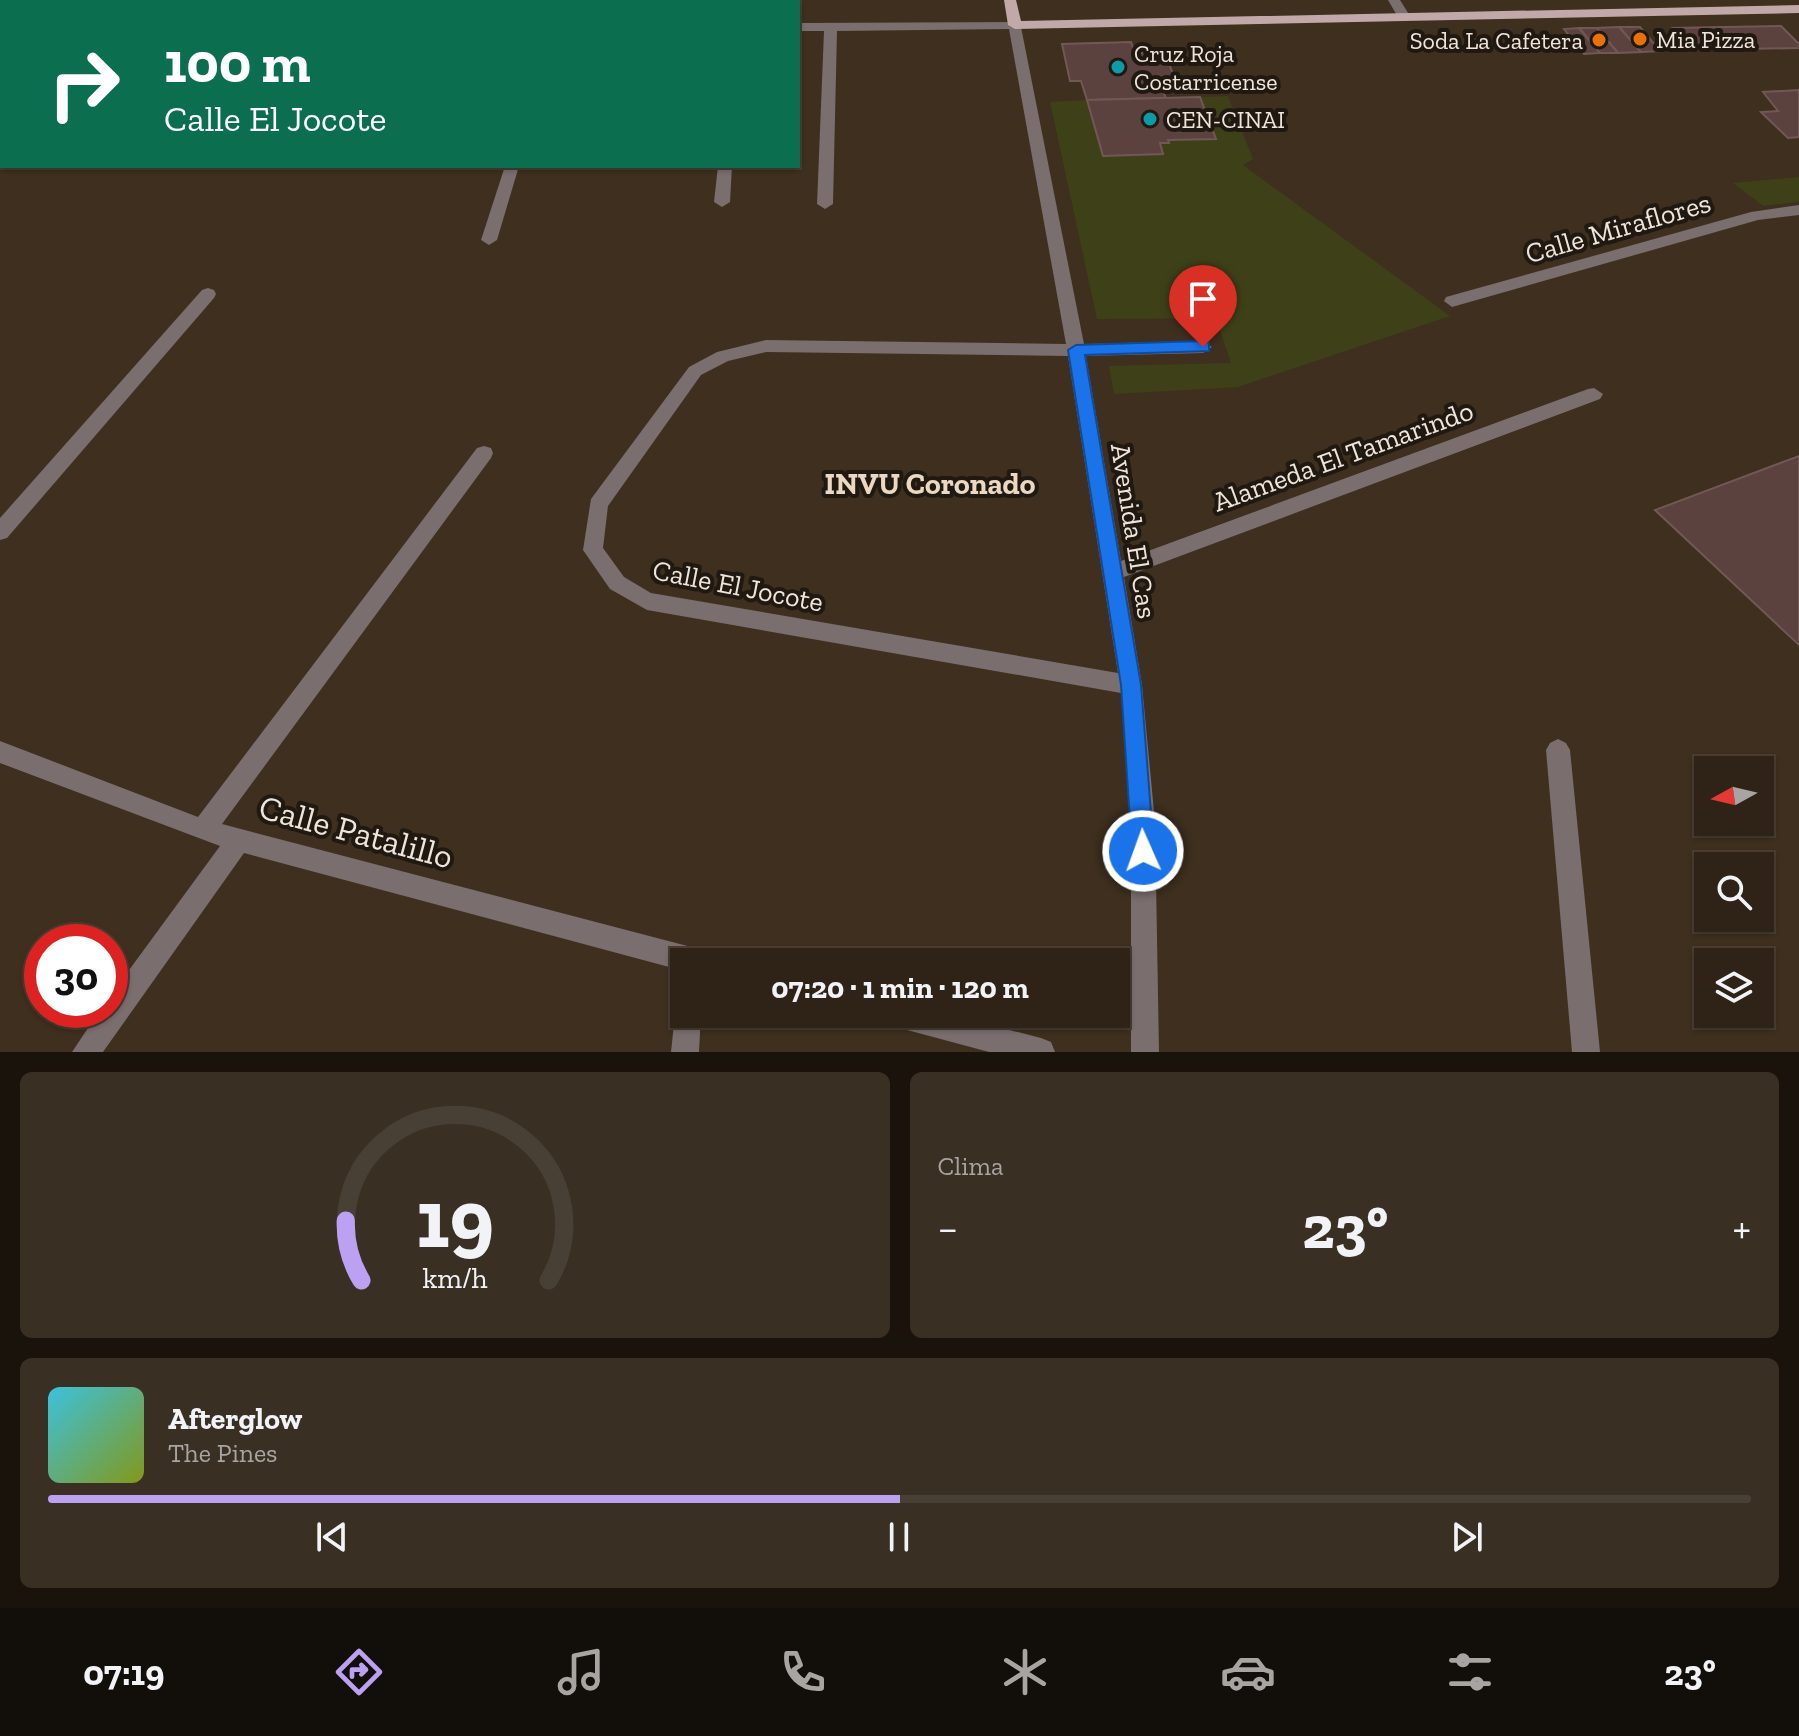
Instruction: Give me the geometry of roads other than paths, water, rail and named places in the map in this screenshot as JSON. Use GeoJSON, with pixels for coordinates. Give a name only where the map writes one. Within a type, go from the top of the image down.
{"type":"FeatureCollection","features":[{"type":"Feature","properties":{"kind":"main road"},"geometry":{"type":"LineString","coordinates":[[1010,0],[1015,25],[1776,4],[1799,9]]}},
{"type":"Feature","properties":{"kind":"main road"},"geometry":{"type":"LineString","coordinates":[[1776,4],[1799,27]]}},
{"type":"Feature","properties":{"kind":"street"},"geometry":{"type":"LineString","coordinates":[[1394,0],[1404,16]]}},
{"type":"Feature","properties":{"kind":"street"},"geometry":{"type":"LineString","coordinates":[[800,27],[1015,25]]}},
{"type":"Feature","properties":{"kind":"street","name":"Avenida El Cas"},"geometry":{"type":"LineString","coordinates":[[1015,25],[1076,350],[1131,685],[1143,822],[1145,1052]]}},
{"type":"Feature","properties":{"kind":"street"},"geometry":{"type":"LineString","coordinates":[[825,204],[831,26]]}},
{"type":"Feature","properties":{"kind":"street"},"geometry":{"type":"LineString","coordinates":[[489,240],[511,168]]}},
{"type":"Feature","properties":{"kind":"street"},"geometry":{"type":"LineString","coordinates":[[722,202],[725,168]]}},
{"type":"Feature","properties":{"kind":"street","name":"Calle Miraflores"},"geometry":{"type":"LineString","coordinates":[[1452,301],[1757,215],[1799,210]]}},
{"type":"Feature","properties":{"kind":"street"},"geometry":{"type":"LineString","coordinates":[[0,532],[208,294]]}},
{"type":"Feature","properties":{"kind":"street","name":"Calle El Jocote"},"geometry":{"type":"LineString","coordinates":[[1131,685],[647,601],[617,583],[593,550],[598,504],[695,371],[723,356],[766,346],[1076,350],[1203,347]]}},
{"type":"Feature","properties":{"kind":"street","name":"Alameda El Tamarindo"},"geometry":{"type":"LineString","coordinates":[[1113,572],[1594,394]]}},
{"type":"Feature","properties":{"kind":"street"},"geometry":{"type":"LineString","coordinates":[[203,830],[484,453]]}},
{"type":"Feature","properties":{"kind":"street"},"geometry":{"type":"LineString","coordinates":[[1558,750],[1586,1052]]}},
{"type":"Feature","properties":{"kind":"street","name":"Calle Patalillo"},"geometry":{"type":"LineString","coordinates":[[0,752],[203,830],[670,954]]}},
{"type":"Feature","properties":{"kind":"street"},"geometry":{"type":"LineString","coordinates":[[86,1052],[240,838]]}},
{"type":"Feature","properties":{"kind":"street"},"geometry":{"type":"LineString","coordinates":[[685,1052],[687,1028]]}},
{"type":"Feature","properties":{"kind":"street"},"geometry":{"type":"LineString","coordinates":[[949,1028],[1041,1052]]}},
{"type":"Feature","properties":{"kind":"place","name":"Mia Pizza"},"geometry":{"type":"Point","coordinates":[1640,39]}},
{"type":"Feature","properties":{"kind":"place","name":"Soda La Cafetera"},"geometry":{"type":"Point","coordinates":[1599,40]}},
{"type":"Feature","properties":{"kind":"place","name":"Cruz Roja Costarricense"},"geometry":{"type":"Point","coordinates":[1118,67]}},
{"type":"Feature","properties":{"kind":"place","name":"CEN-CINAI"},"geometry":{"type":"Point","coordinates":[1150,119]}},
{"type":"Feature","properties":{"kind":"district","name":"INVU Coronado"},"geometry":{"type":"Point","coordinates":[930,484]}}]}
